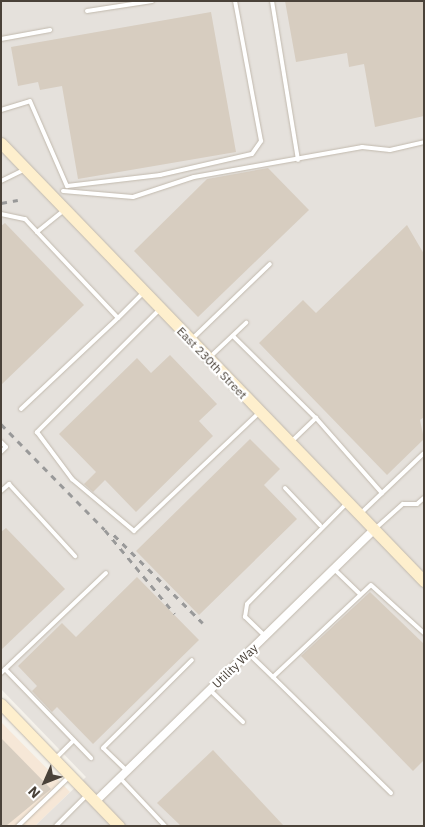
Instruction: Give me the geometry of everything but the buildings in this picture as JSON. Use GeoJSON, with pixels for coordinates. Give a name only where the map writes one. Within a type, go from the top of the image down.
{"type":"FeatureCollection","features":[{"type":"Feature","properties":{"kind":"street","name":"East 230th Street"},"geometry":{"type":"LineString","coordinates":[[1,143],[424,581]]}},
{"type":"Feature","properties":{"kind":"street","name":"Utility Way"},"geometry":{"type":"LineString","coordinates":[[92,798],[120,778],[374,530]]}},
{"type":"Feature","properties":{"kind":"street"},"geometry":{"type":"LineString","coordinates":[[1,704],[119,826]]}},
{"type":"Feature","properties":{"kind":"lane"},"geometry":{"type":"LineString","coordinates":[[87,11],[128,3],[152,1]]}},
{"type":"Feature","properties":{"kind":"lane"},"geometry":{"type":"LineString","coordinates":[[63,191],[67,186],[160,175],[258,151],[261,141],[235,1]]}},
{"type":"Feature","properties":{"kind":"lane"},"geometry":{"type":"LineString","coordinates":[[272,1],[298,160]]}},
{"type":"Feature","properties":{"kind":"lane"},"geometry":{"type":"LineString","coordinates":[[1,39],[50,30]]}},
{"type":"Feature","properties":{"kind":"lane"},"geometry":{"type":"LineString","coordinates":[[1,110],[30,101],[67,186]]}},
{"type":"Feature","properties":{"kind":"lane"},"geometry":{"type":"LineString","coordinates":[[51,195],[63,191],[133,197],[194,177],[362,148],[390,150],[424,142]]}},
{"type":"Feature","properties":{"kind":"lane"},"geometry":{"type":"LineString","coordinates":[[1,181],[26,169]]}},
{"type":"Feature","properties":{"kind":"lane"},"geometry":{"type":"LineString","coordinates":[[37,232],[65,210]]}},
{"type":"Feature","properties":{"kind":"lane"},"geometry":{"type":"LineString","coordinates":[[1,214],[25,218],[118,318]]}},
{"type":"Feature","properties":{"kind":"lane"},"geometry":{"type":"LineString","coordinates":[[190,340],[270,264]]}},
{"type":"Feature","properties":{"kind":"lane"},"geometry":{"type":"LineString","coordinates":[[21,409],[144,292]]}},
{"type":"Feature","properties":{"kind":"lane"},"geometry":{"type":"LineString","coordinates":[[160,309],[37,432],[72,479],[134,531],[260,412]]}},
{"type":"Feature","properties":{"kind":"lane"},"geometry":{"type":"LineString","coordinates":[[208,359],[246,323]]}},
{"type":"Feature","properties":{"kind":"lane"},"geometry":{"type":"LineString","coordinates":[[233,336],[316,418],[382,493]]}},
{"type":"Feature","properties":{"kind":"lane"},"geometry":{"type":"LineString","coordinates":[[290,444],[316,418]]}},
{"type":"Feature","properties":{"kind":"lane"},"geometry":{"type":"LineString","coordinates":[[1,442],[6,447],[1,452]]}},
{"type":"Feature","properties":{"kind":"lane"},"geometry":{"type":"LineString","coordinates":[[359,515],[424,453]]}},
{"type":"Feature","properties":{"kind":"lane"},"geometry":{"type":"LineString","coordinates":[[1,491],[9,484],[75,556]]}},
{"type":"Feature","properties":{"kind":"lane"},"geometry":{"type":"LineString","coordinates":[[285,488],[320,525]]}},
{"type":"Feature","properties":{"kind":"lane"},"geometry":{"type":"LineString","coordinates":[[374,530],[402,504],[417,504],[424,498]]}},
{"type":"Feature","properties":{"kind":"lane"},"geometry":{"type":"LineString","coordinates":[[265,636],[245,617],[247,604],[320,525],[347,503]]}},
{"type":"Feature","properties":{"kind":"lane"},"geometry":{"type":"LineString","coordinates":[[334,569],[359,593]]}},
{"type":"Feature","properties":{"kind":"lane"},"geometry":{"type":"LineString","coordinates":[[1,673],[106,574]]}},
{"type":"Feature","properties":{"kind":"lane"},"geometry":{"type":"LineString","coordinates":[[273,677],[359,593],[371,585],[378,588],[424,633]]}},
{"type":"Feature","properties":{"kind":"lane"},"geometry":{"type":"LineString","coordinates":[[248,652],[391,793]]}},
{"type":"Feature","properties":{"kind":"lane"},"geometry":{"type":"LineString","coordinates":[[126,771],[104,748],[192,660]]}},
{"type":"Feature","properties":{"kind":"lane"},"geometry":{"type":"LineString","coordinates":[[5,669],[91,758]]}},
{"type":"Feature","properties":{"kind":"lane"},"geometry":{"type":"LineString","coordinates":[[210,690],[243,722]]}},
{"type":"Feature","properties":{"kind":"lane"},"geometry":{"type":"LineString","coordinates":[[55,759],[74,740]]}},
{"type":"Feature","properties":{"kind":"lane"},"geometry":{"type":"LineString","coordinates":[[18,826],[71,775]]}},
{"type":"Feature","properties":{"kind":"lane"},"geometry":{"type":"LineString","coordinates":[[120,778],[165,826]]}},
{"type":"Feature","properties":{"kind":"lane"},"geometry":{"type":"LineString","coordinates":[[56,826],[92,798]]}},
{"type":"Feature","properties":{"kind":"shaded area"},"geometry":{"type":"Polygon","coordinates":[[[1,1],[424,1],[424,826],[35,826],[86,777],[1,689],[1,1]]]}},
{"type":"Feature","properties":{"kind":"shaded area"},"geometry":{"type":"Polygon","coordinates":[[[1,722],[70,792],[35,826],[1,826],[1,722]]]}},
{"type":"Feature","properties":{"kind":"railway"},"geometry":{"type":"LineString","coordinates":[[1,203],[18,200]]}},
{"type":"Feature","properties":{"kind":"railway"},"geometry":{"type":"LineString","coordinates":[[1,424],[105,530],[175,614]]}},
{"type":"Feature","properties":{"kind":"railway"},"geometry":{"type":"LineString","coordinates":[[114,535],[203,623]]}}]}
